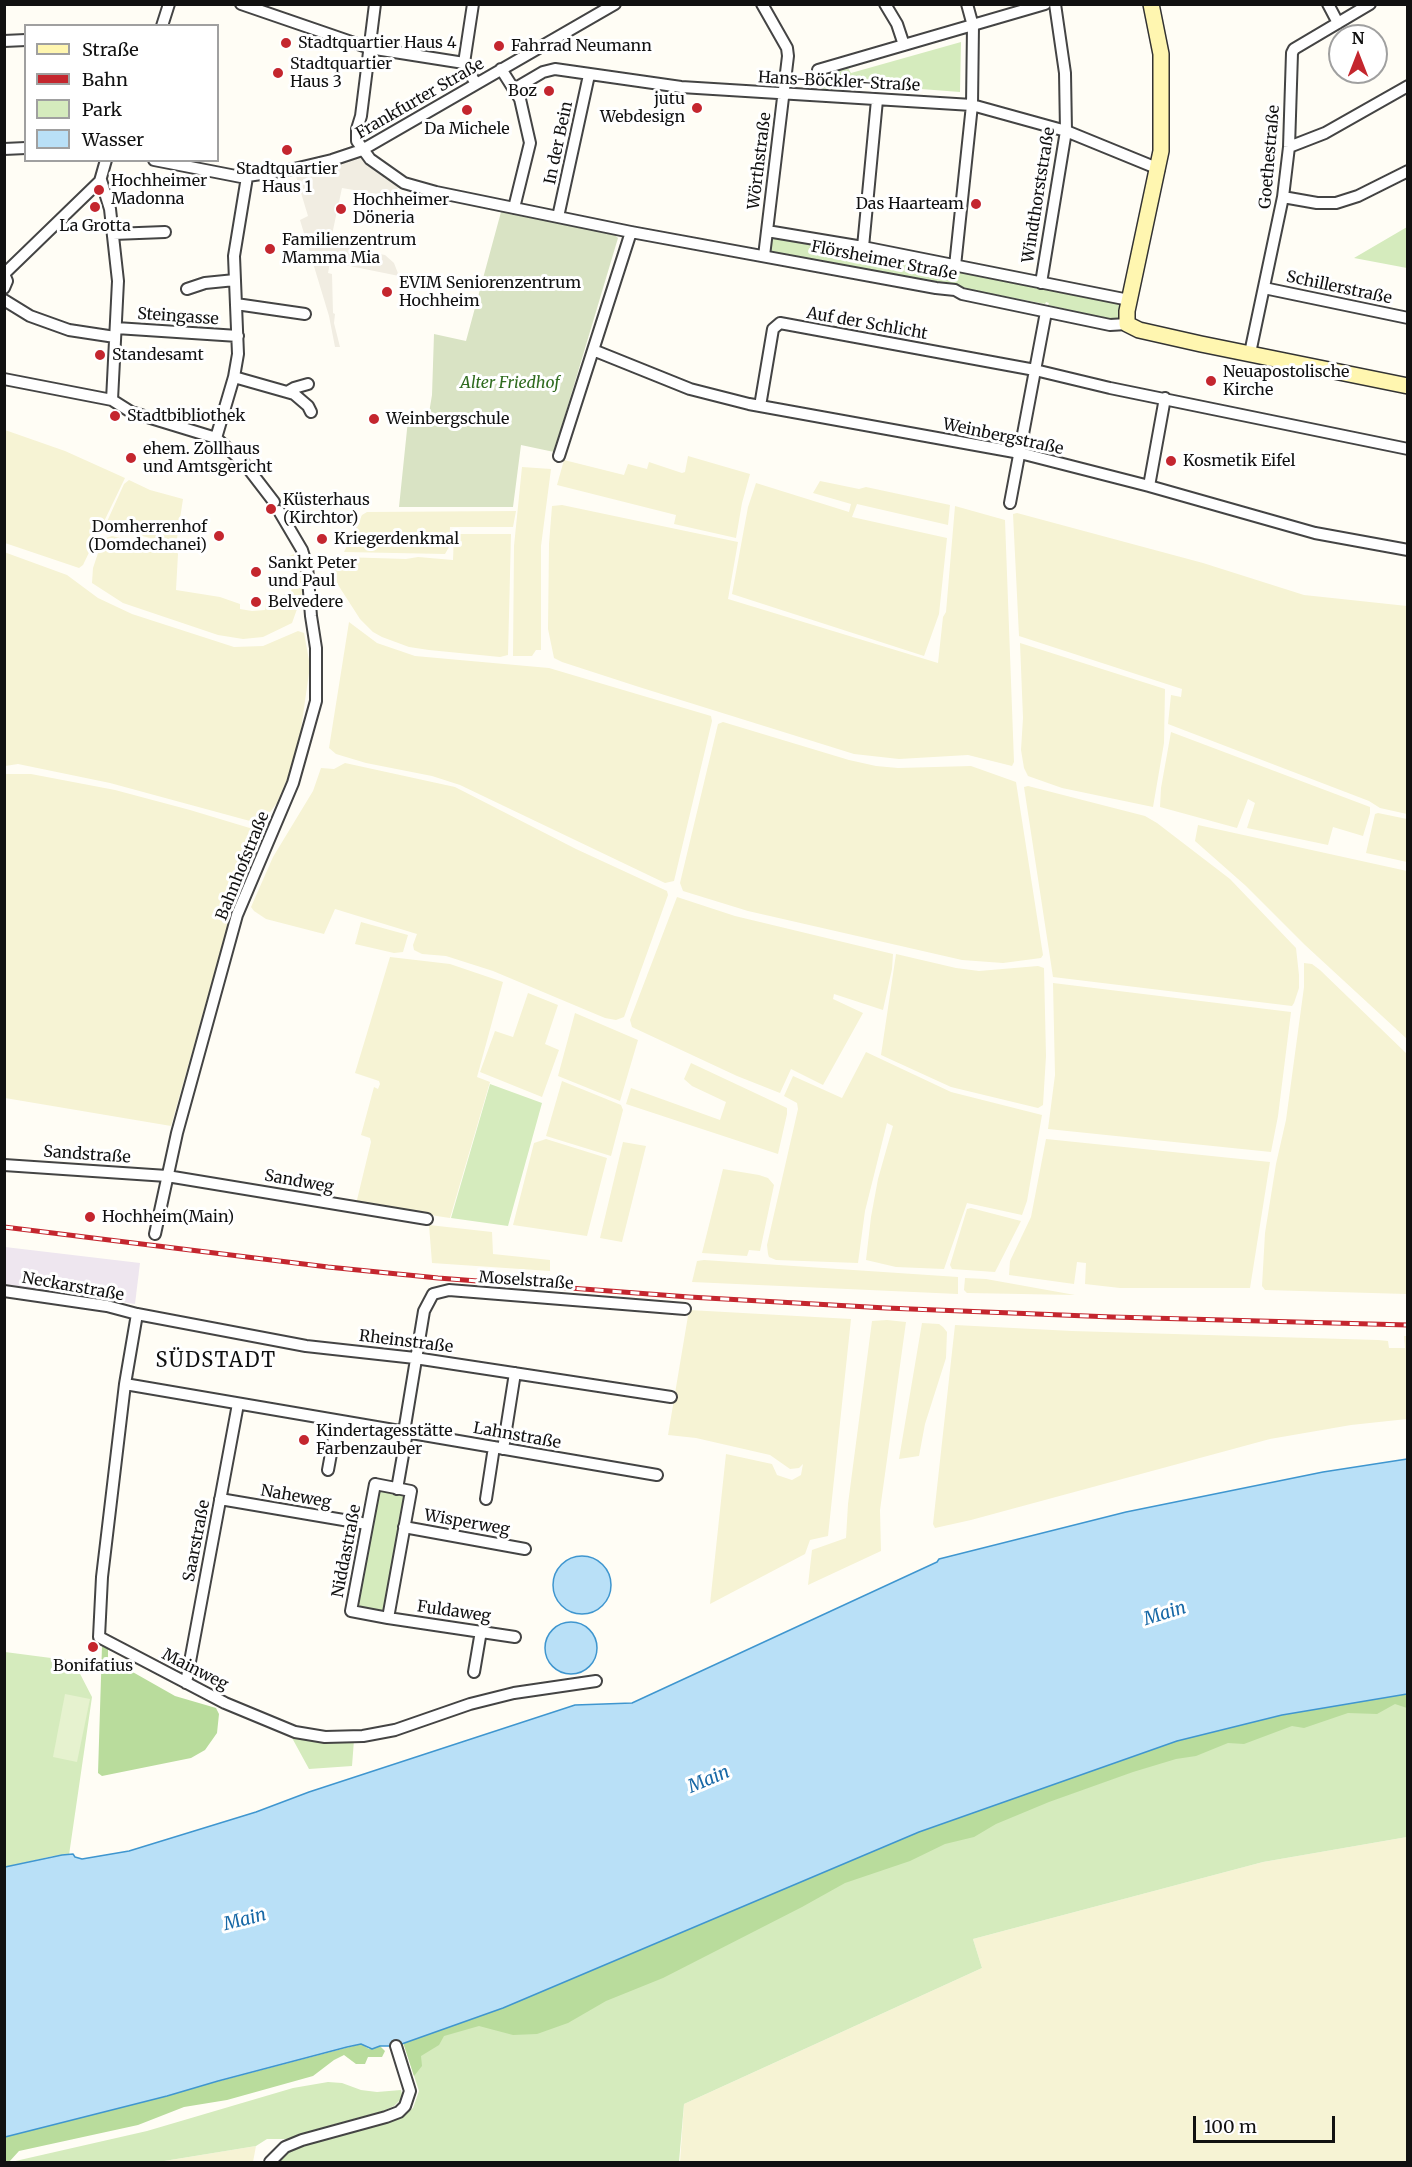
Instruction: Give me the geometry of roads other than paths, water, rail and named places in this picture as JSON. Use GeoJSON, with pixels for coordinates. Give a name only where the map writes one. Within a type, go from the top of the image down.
{"type":"FeatureCollection","features":[{"type":"Feature","properties":{"kind":"main road"},"geometry":{"type":"LineString","coordinates":[[1127,324],[1129,300],[1159,170],[1162,123],[1161,54],[1151,4]]}},
{"type":"Feature","properties":{"kind":"main road","name":"Flörsheimer Straße"},"geometry":{"type":"LineString","coordinates":[[1127,324],[1139,330],[1407,386]]}},
{"type":"Feature","properties":{"kind":"street"},"geometry":{"type":"LineString","coordinates":[[163,24],[169,4]]}},
{"type":"Feature","properties":{"kind":"street"},"geometry":{"type":"LineString","coordinates":[[241,4],[369,48],[464,63]]}},
{"type":"Feature","properties":{"kind":"street"},"geometry":{"type":"LineString","coordinates":[[362,150],[356,135],[361,116],[375,4]]}},
{"type":"Feature","properties":{"kind":"street"},"geometry":{"type":"LineString","coordinates":[[473,4],[464,63],[476,84]]}},
{"type":"Feature","properties":{"kind":"street","name":"Frankfurter Straße"},"geometry":{"type":"LineString","coordinates":[[163,162],[221,175],[247,177],[310,166],[362,150],[615,4]]}},
{"type":"Feature","properties":{"kind":"street","name":"Wörthstraße"},"geometry":{"type":"LineString","coordinates":[[762,4],[787,48],[764,256]]}},
{"type":"Feature","properties":{"kind":"street"},"geometry":{"type":"LineString","coordinates":[[885,4],[897,24],[904,45]]}},
{"type":"Feature","properties":{"kind":"street"},"geometry":{"type":"LineString","coordinates":[[955,266],[972,105],[973,26],[968,4]]}},
{"type":"Feature","properties":{"kind":"street"},"geometry":{"type":"LineString","coordinates":[[818,70],[1046,4]]}},
{"type":"Feature","properties":{"kind":"street","name":"Windthorststraße"},"geometry":{"type":"LineString","coordinates":[[1041,283],[1066,131],[1065,73],[1055,4]]}},
{"type":"Feature","properties":{"kind":"street"},"geometry":{"type":"LineString","coordinates":[[1328,4],[1338,23]]}},
{"type":"Feature","properties":{"kind":"street","name":"Goethestraße"},"geometry":{"type":"LineString","coordinates":[[1250,353],[1283,197],[1289,147],[1293,50],[1370,4]]}},
{"type":"Feature","properties":{"kind":"street"},"geometry":{"type":"LineString","coordinates":[[4,41],[24,40]]}},
{"type":"Feature","properties":{"kind":"street"},"geometry":{"type":"LineString","coordinates":[[501,69],[514,89],[524,112],[530,143],[514,208]]}},
{"type":"Feature","properties":{"kind":"street","name":"Hans-Böckler-Straße"},"geometry":{"type":"LineString","coordinates":[[514,89],[543,72],[555,69],[681,87],[972,105],[1066,131],[1159,170]]}},
{"type":"Feature","properties":{"kind":"street","name":"In der Bein"},"geometry":{"type":"LineString","coordinates":[[558,217],[589,75]]}},
{"type":"Feature","properties":{"kind":"street"},"geometry":{"type":"LineString","coordinates":[[1289,147],[1325,133],[1407,86]]}},
{"type":"Feature","properties":{"kind":"street"},"geometry":{"type":"LineString","coordinates":[[863,247],[877,100]]}},
{"type":"Feature","properties":{"kind":"street"},"geometry":{"type":"LineString","coordinates":[[4,149],[24,148]]}},
{"type":"Feature","properties":{"kind":"street","name":"Flörsheimer Straße"},"geometry":{"type":"LineString","coordinates":[[362,150],[404,183],[436,192],[631,232],[950,289],[962,294],[1110,325],[1127,324]]}},
{"type":"Feature","properties":{"kind":"street"},"geometry":{"type":"LineString","coordinates":[[106,162],[101,180],[110,209],[118,281],[112,400]]}},
{"type":"Feature","properties":{"kind":"street"},"geometry":{"type":"LineString","coordinates":[[1283,197],[1317,203],[1336,203],[1358,196],[1407,171]]}},
{"type":"Feature","properties":{"kind":"street"},"geometry":{"type":"LineString","coordinates":[[4,379],[112,400],[131,412],[216,438],[234,377],[238,336],[234,256],[247,177]]}},
{"type":"Feature","properties":{"kind":"street"},"geometry":{"type":"LineString","coordinates":[[4,288],[7,280],[4,274],[101,180]]}},
{"type":"Feature","properties":{"kind":"street","name":"Flörsheimer Straße"},"geometry":{"type":"LineString","coordinates":[[767,231],[863,247],[1129,300]]}},
{"type":"Feature","properties":{"kind":"street"},"geometry":{"type":"LineString","coordinates":[[113,234],[165,232]]}},
{"type":"Feature","properties":{"kind":"street"},"geometry":{"type":"LineString","coordinates":[[559,456],[631,232]]}},
{"type":"Feature","properties":{"kind":"street"},"geometry":{"type":"LineString","coordinates":[[187,289],[205,283],[235,280]]}},
{"type":"Feature","properties":{"kind":"street","name":"Schillerstraße"},"geometry":{"type":"LineString","coordinates":[[1264,288],[1407,318]]}},
{"type":"Feature","properties":{"kind":"street","name":"Steingasse"},"geometry":{"type":"LineString","coordinates":[[4,300],[30,316],[69,330],[238,336]]}},
{"type":"Feature","properties":{"kind":"street"},"geometry":{"type":"LineString","coordinates":[[236,304],[305,314]]}},
{"type":"Feature","properties":{"kind":"street"},"geometry":{"type":"LineString","coordinates":[[1010,503],[1046,312]]}},
{"type":"Feature","properties":{"kind":"street","name":"Auf der Schlicht"},"geometry":{"type":"LineString","coordinates":[[760,406],[773,330],[780,323],[1035,370],[1110,388],[1407,450]]}},
{"type":"Feature","properties":{"kind":"street","name":"Weinbergstraße"},"geometry":{"type":"LineString","coordinates":[[593,350],[690,389],[760,406],[1020,453],[1315,532],[1407,550]]}},
{"type":"Feature","properties":{"kind":"street"},"geometry":{"type":"LineString","coordinates":[[234,377],[294,394],[308,406],[310,412]]}},
{"type":"Feature","properties":{"kind":"street"},"geometry":{"type":"LineString","coordinates":[[287,392],[308,384]]}},
{"type":"Feature","properties":{"kind":"street"},"geometry":{"type":"LineString","coordinates":[[1149,486],[1165,398]]}},
{"type":"Feature","properties":{"kind":"street","name":"Bahnhofstraße"},"geometry":{"type":"LineString","coordinates":[[155,1233],[167,1176],[237,915],[293,783],[316,701],[316,648],[310,616],[308,577],[302,550],[276,506],[244,463],[216,438]]}},
{"type":"Feature","properties":{"kind":"street","name":"Sandstraße"},"geometry":{"type":"LineString","coordinates":[[4,1165],[167,1176]]}},
{"type":"Feature","properties":{"kind":"street","name":"Sandweg"},"geometry":{"type":"LineString","coordinates":[[167,1176],[427,1219]]}},
{"type":"Feature","properties":{"kind":"street","name":"Neckarstraße"},"geometry":{"type":"LineString","coordinates":[[4,1291],[107,1306],[137,1314]]}},
{"type":"Feature","properties":{"kind":"street","name":"Moselstraße"},"geometry":{"type":"LineString","coordinates":[[406,1432],[415,1358],[427,1301],[433,1294],[440,1291],[685,1309]]}},
{"type":"Feature","properties":{"kind":"street","name":"Rheinstraße"},"geometry":{"type":"LineString","coordinates":[[137,1314],[306,1346],[415,1358],[671,1397]]}},
{"type":"Feature","properties":{"kind":"street","name":"Mainweg"},"geometry":{"type":"LineString","coordinates":[[137,1314],[125,1384],[102,1577],[99,1637],[225,1703],[295,1732],[325,1737],[363,1736],[395,1730],[470,1704],[514,1693],[596,1681]]}},
{"type":"Feature","properties":{"kind":"street","name":"Wisperweg"},"geometry":{"type":"LineString","coordinates":[[486,1499],[515,1373]]}},
{"type":"Feature","properties":{"kind":"street","name":"Lahnstraße"},"geometry":{"type":"LineString","coordinates":[[125,1384],[657,1475]]}},
{"type":"Feature","properties":{"kind":"street","name":"Saarstraße"},"geometry":{"type":"LineString","coordinates":[[186,1683],[238,1404]]}},
{"type":"Feature","properties":{"kind":"street"},"geometry":{"type":"LineString","coordinates":[[328,1470],[337,1420]]}},
{"type":"Feature","properties":{"kind":"street"},"geometry":{"type":"LineString","coordinates":[[388,1618],[411,1491],[397,1489],[406,1432]]}},
{"type":"Feature","properties":{"kind":"street","name":"Niddastraße"},"geometry":{"type":"LineString","coordinates":[[388,1618],[351,1611],[375,1484],[397,1489]]}},
{"type":"Feature","properties":{"kind":"street","name":"Naheweg"},"geometry":{"type":"LineString","coordinates":[[220,1499],[367,1524]]}},
{"type":"Feature","properties":{"kind":"street","name":"Wisperweg"},"geometry":{"type":"LineString","coordinates":[[404,1527],[525,1549]]}},
{"type":"Feature","properties":{"kind":"street","name":"Fuldaweg"},"geometry":{"type":"LineString","coordinates":[[388,1618],[515,1636]]}},
{"type":"Feature","properties":{"kind":"street"},"geometry":{"type":"LineString","coordinates":[[474,1672],[480,1631]]}},
{"type":"Feature","properties":{"kind":"street"},"geometry":{"type":"LineString","coordinates":[[270,2163],[285,2147],[302,2140],[386,2118],[399,2112],[405,2106],[410,2091],[396,2046]]}},
{"type":"Feature","properties":{"kind":"water","name":"Main"},"geometry":{"type":"Polygon","coordinates":[[[1407,1459],[1407,1694],[1282,1715],[1177,1741],[919,1832],[503,2008],[396,2046],[380,2046],[372,2049],[361,2044],[347,2047],[5,2137],[5,1867],[62,1855],[73,1854],[82,1859],[129,1851],[256,1812],[309,1792],[575,1705],[632,1703],[937,1562],[939,1559],[1126,1512],[1323,1472],[1407,1459]]]}},
{"type":"Feature","properties":{"kind":"water"},"geometry":{"type":"Polygon","coordinates":[[[582,1556],[593,1558],[606,1569],[611,1585],[609,1596],[598,1609],[582,1614],[571,1612],[558,1601],[553,1585],[555,1574],[566,1561],[582,1556]]]}},
{"type":"Feature","properties":{"kind":"water"},"geometry":{"type":"Polygon","coordinates":[[[571,1622],[581,1624],[589,1630],[595,1638],[597,1648],[595,1658],[589,1666],[581,1672],[571,1674],[561,1672],[553,1666],[547,1658],[545,1648],[547,1638],[553,1630],[561,1624],[571,1622]]]}},
{"type":"Feature","properties":{"kind":"railway"},"geometry":{"type":"LineString","coordinates":[[4,1227],[328,1267],[438,1278],[689,1297],[1112,1317],[1408,1325]]}},
{"type":"Feature","properties":{"kind":"place","name":"Stadtquartier Haus 4"},"geometry":{"type":"Point","coordinates":[286,43]}},
{"type":"Feature","properties":{"kind":"place","name":"Fahrrad Neumann"},"geometry":{"type":"Point","coordinates":[499,46]}},
{"type":"Feature","properties":{"kind":"place","name":"Stadtquartier Haus 3"},"geometry":{"type":"Point","coordinates":[278,73]}},
{"type":"Feature","properties":{"kind":"place","name":"Boz"},"geometry":{"type":"Point","coordinates":[549,91]}},
{"type":"Feature","properties":{"kind":"place","name":"jutu Webdesign"},"geometry":{"type":"Point","coordinates":[697,108]}},
{"type":"Feature","properties":{"kind":"place","name":"Da Michele"},"geometry":{"type":"Point","coordinates":[467,110]}},
{"type":"Feature","properties":{"kind":"place","name":"Stadtquartier Haus 1"},"geometry":{"type":"Point","coordinates":[287,150]}},
{"type":"Feature","properties":{"kind":"place","name":"Hochheimer Madonna"},"geometry":{"type":"Point","coordinates":[99,190]}},
{"type":"Feature","properties":{"kind":"place","name":"Das Haarteam"},"geometry":{"type":"Point","coordinates":[976,204]}},
{"type":"Feature","properties":{"kind":"place","name":"La Grotta"},"geometry":{"type":"Point","coordinates":[95,207]}},
{"type":"Feature","properties":{"kind":"place","name":"Hochheimer Döneria"},"geometry":{"type":"Point","coordinates":[341,209]}},
{"type":"Feature","properties":{"kind":"place","name":"Familienzentrum Mamma Mia"},"geometry":{"type":"Point","coordinates":[270,249]}},
{"type":"Feature","properties":{"kind":"place","name":"EVIM Seniorenzentrum Hochheim"},"geometry":{"type":"Point","coordinates":[387,292]}},
{"type":"Feature","properties":{"kind":"place","name":"Standesamt"},"geometry":{"type":"Point","coordinates":[100,355]}},
{"type":"Feature","properties":{"kind":"place","name":"Neuapostolische Kirche"},"geometry":{"type":"Point","coordinates":[1211,381]}},
{"type":"Feature","properties":{"kind":"place","name":"Stadtbibliothek"},"geometry":{"type":"Point","coordinates":[115,416]}},
{"type":"Feature","properties":{"kind":"place","name":"Weinbergschule"},"geometry":{"type":"Point","coordinates":[374,419]}},
{"type":"Feature","properties":{"kind":"place","name":"ehem. Zollhaus und Amtsgericht"},"geometry":{"type":"Point","coordinates":[131,458]}},
{"type":"Feature","properties":{"kind":"place","name":"Kosmetik Eifel"},"geometry":{"type":"Point","coordinates":[1171,461]}},
{"type":"Feature","properties":{"kind":"place","name":"Küsterhaus (Kirchtor)"},"geometry":{"type":"Point","coordinates":[271,509]}},
{"type":"Feature","properties":{"kind":"place","name":"Domherrenhof (Domdechanei)"},"geometry":{"type":"Point","coordinates":[219,536]}},
{"type":"Feature","properties":{"kind":"place","name":"Kriegerdenkmal"},"geometry":{"type":"Point","coordinates":[322,539]}},
{"type":"Feature","properties":{"kind":"place","name":"Sankt Peter und Paul"},"geometry":{"type":"Point","coordinates":[256,572]}},
{"type":"Feature","properties":{"kind":"place","name":"Belvedere"},"geometry":{"type":"Point","coordinates":[256,602]}},
{"type":"Feature","properties":{"kind":"place","name":"Hochheim(Main)"},"geometry":{"type":"Point","coordinates":[90,1217]}},
{"type":"Feature","properties":{"kind":"place","name":"Kindertagesstätte Farbenzauber"},"geometry":{"type":"Point","coordinates":[304,1440]}},
{"type":"Feature","properties":{"kind":"place","name":"Bonifatius"},"geometry":{"type":"Point","coordinates":[93,1647]}},
{"type":"Feature","properties":{"kind":"district","name":"SÜDSTADT"},"geometry":{"type":"Point","coordinates":[216,1361]}},
{"type":"Feature","properties":{"kind":"park label","name":"Alter Friedhof"},"geometry":{"type":"Point","coordinates":[510,383]}}]}
